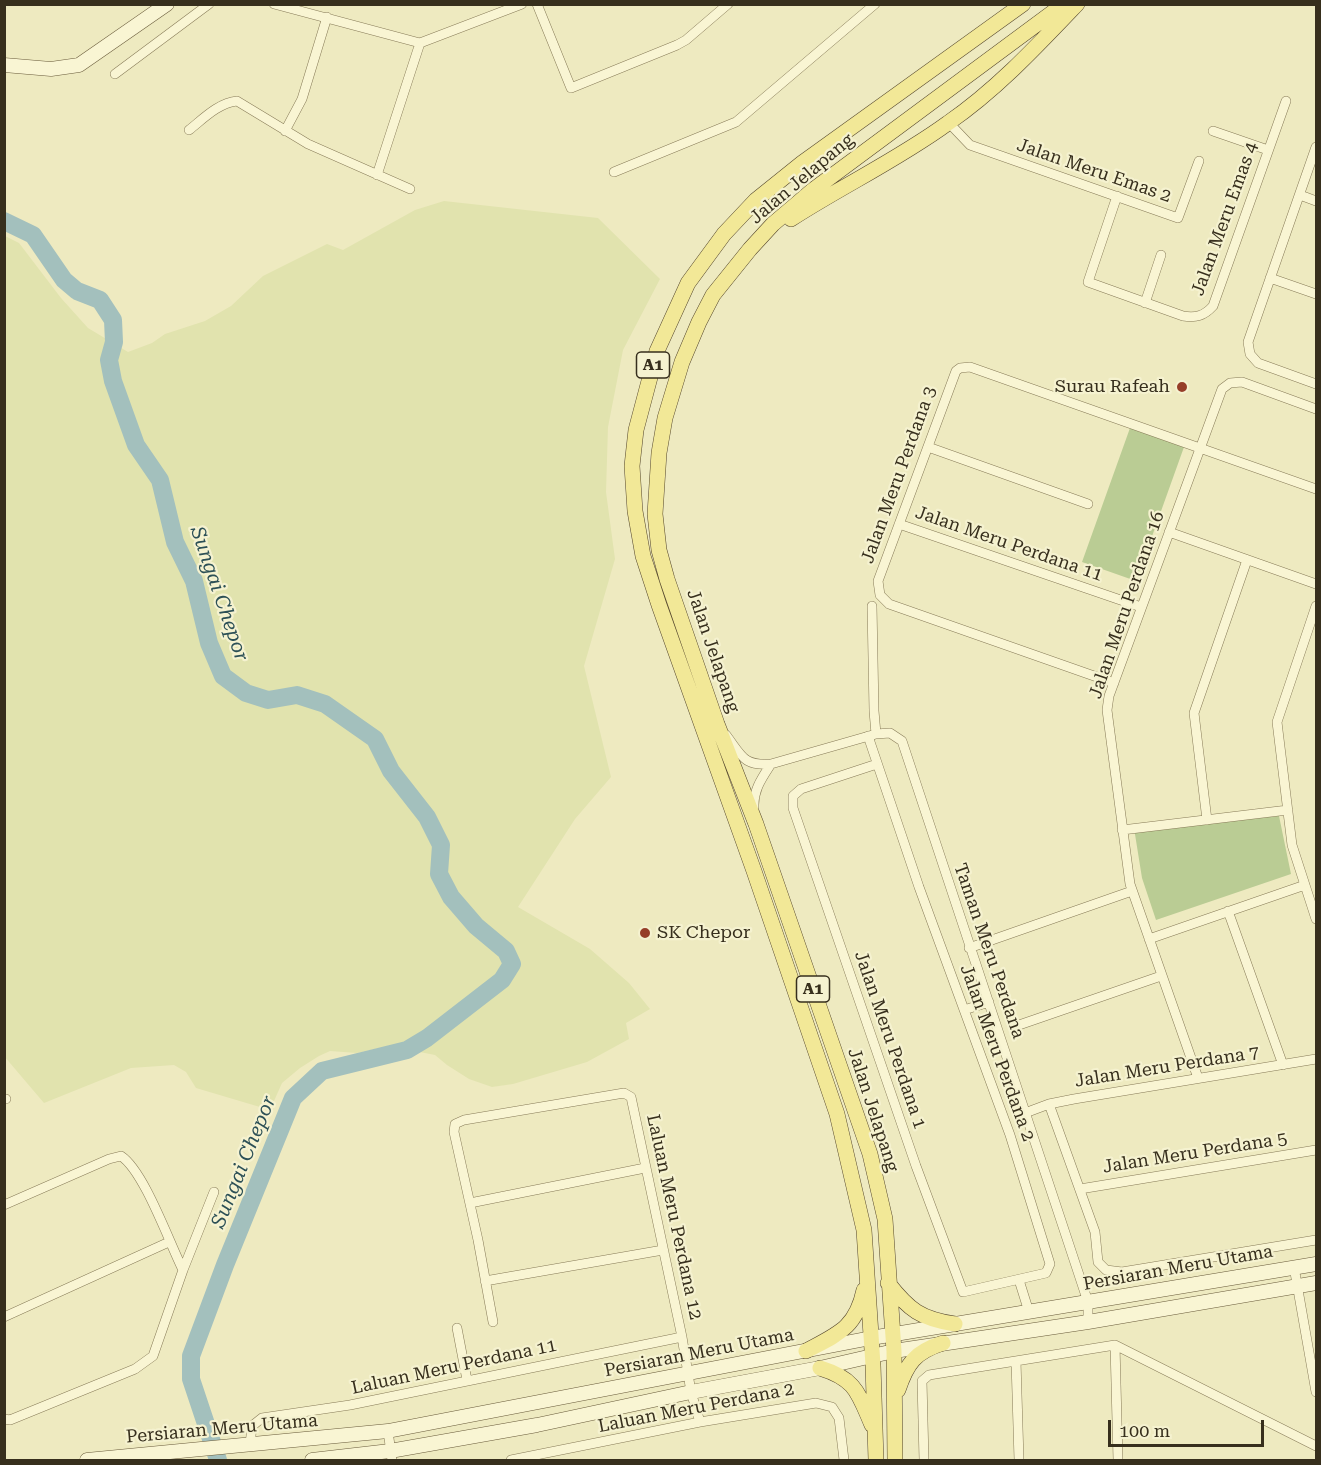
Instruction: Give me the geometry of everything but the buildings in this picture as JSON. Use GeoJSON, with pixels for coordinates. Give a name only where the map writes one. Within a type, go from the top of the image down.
{"type":"FeatureCollection","features":[{"type":"Feature","properties":{"kind":"main road","name":"Jalan Jelapang"},"geometry":{"type":"LineString","coordinates":[[876,1461],[864,1230],[837,1114],[643,556],[635,511],[632,466],[636,430],[646,388],[657,351],[672,316],[698,267],[739,217],[756,200],[802,163],[1023,4]]}},
{"type":"Feature","properties":{"kind":"main road","name":"Jalan Jelapang"},"geometry":{"type":"LineString","coordinates":[[895,1461],[893,1343],[885,1220],[870,1154],[756,824],[717,724],[667,579],[659,550],[655,514],[656,484],[665,418],[682,362],[713,296],[750,249],[774,224],[813,190],[1064,4]]}},
{"type":"Feature","properties":{"kind":"main road"},"geometry":{"type":"LineString","coordinates":[[750,249],[817,202],[950,123],[1035,48],[1077,4]]}},
{"type":"Feature","properties":{"kind":"main road"},"geometry":{"type":"LineString","coordinates":[[806,1351],[843,1331],[854,1319],[861,1305],[867,1277]]}},
{"type":"Feature","properties":{"kind":"main road"},"geometry":{"type":"LineString","coordinates":[[888,1283],[903,1302],[920,1315],[939,1322],[955,1324]]}},
{"type":"Feature","properties":{"kind":"main road"},"geometry":{"type":"LineString","coordinates":[[894,1403],[906,1368],[926,1349],[943,1343]]}},
{"type":"Feature","properties":{"kind":"main road"},"geometry":{"type":"LineString","coordinates":[[820,1368],[839,1374],[857,1390],[875,1433]]}},
{"type":"Feature","properties":{"kind":"street"},"geometry":{"type":"LineString","coordinates":[[4,65],[51,69],[78,65],[167,4]]}},
{"type":"Feature","properties":{"kind":"street"},"geometry":{"type":"LineString","coordinates":[[115,74],[209,4]]}},
{"type":"Feature","properties":{"kind":"street"},"geometry":{"type":"LineString","coordinates":[[274,4],[420,43],[522,4]]}},
{"type":"Feature","properties":{"kind":"street"},"geometry":{"type":"LineString","coordinates":[[537,4],[571,88],[677,45],[728,4]]}},
{"type":"Feature","properties":{"kind":"street"},"geometry":{"type":"LineString","coordinates":[[614,172],[736,122],[875,4]]}},
{"type":"Feature","properties":{"kind":"street"},"geometry":{"type":"LineString","coordinates":[[285,131],[302,99],[327,17]]}},
{"type":"Feature","properties":{"kind":"street"},"geometry":{"type":"LineString","coordinates":[[377,175],[420,43]]}},
{"type":"Feature","properties":{"kind":"street"},"geometry":{"type":"LineString","coordinates":[[189,130],[216,109],[226,103],[237,101],[285,131],[332,156],[410,189]]}},
{"type":"Feature","properties":{"kind":"street","name":"Jalan Meru Emas 4"},"geometry":{"type":"LineString","coordinates":[[1117,196],[1088,282],[1183,316],[1192,317],[1208,312],[1213,306],[1286,101]]}},
{"type":"Feature","properties":{"kind":"street","name":"Jalan Meru Emas 2"},"geometry":{"type":"LineString","coordinates":[[950,123],[970,145],[1178,218],[1200,161]]}},
{"type":"Feature","properties":{"kind":"street"},"geometry":{"type":"LineString","coordinates":[[1213,131],[1268,150]]}},
{"type":"Feature","properties":{"kind":"street"},"geometry":{"type":"LineString","coordinates":[[1317,147],[1248,342],[1250,354],[1258,363],[1317,384]]}},
{"type":"Feature","properties":{"kind":"street"},"geometry":{"type":"LineString","coordinates":[[1300,195],[1317,201]]}},
{"type":"Feature","properties":{"kind":"street"},"geometry":{"type":"LineString","coordinates":[[1145,303],[1161,255]]}},
{"type":"Feature","properties":{"kind":"street"},"geometry":{"type":"LineString","coordinates":[[1270,278],[1317,294]]}},
{"type":"Feature","properties":{"kind":"street","name":"Jalan Meru Perdana 3"},"geometry":{"type":"LineString","coordinates":[[1114,683],[889,604],[880,595],[878,581],[954,375],[960,368],[970,367],[1201,448]]}},
{"type":"Feature","properties":{"kind":"street","name":"Jalan Meru Perdana 16"},"geometry":{"type":"LineString","coordinates":[[1198,1078],[1132,891],[1107,710],[1109,696],[1222,389],[1230,382],[1242,382],[1317,409]]}},
{"type":"Feature","properties":{"kind":"street"},"geometry":{"type":"LineString","coordinates":[[928,447],[1088,504]]}},
{"type":"Feature","properties":{"kind":"street"},"geometry":{"type":"LineString","coordinates":[[1201,448],[1317,489]]}},
{"type":"Feature","properties":{"kind":"street","name":"Jalan Meru Perdana 11"},"geometry":{"type":"LineString","coordinates":[[899,524],[1142,607]]}},
{"type":"Feature","properties":{"kind":"street"},"geometry":{"type":"LineString","coordinates":[[1169,532],[1317,584]]}},
{"type":"Feature","properties":{"kind":"street"},"geometry":{"type":"LineString","coordinates":[[1207,820],[1194,713],[1247,560]]}},
{"type":"Feature","properties":{"kind":"street","name":"Jalan Meru Perdana 2"},"geometry":{"type":"LineString","coordinates":[[872,606],[874,711],[872,735],[877,764],[1010,1135],[1050,1264],[1047,1274],[963,1292]]}},
{"type":"Feature","properties":{"kind":"street"},"geometry":{"type":"LineString","coordinates":[[1317,606],[1277,722],[1292,845],[1317,919]]}},
{"type":"Feature","properties":{"kind":"street"},"geometry":{"type":"LineString","coordinates":[[717,724],[743,758],[756,765],[771,764],[872,735]]}},
{"type":"Feature","properties":{"kind":"street","name":"Taman Meru Perdana"},"geometry":{"type":"LineString","coordinates":[[872,735],[891,733],[902,741],[1088,1302],[1088,1322]]}},
{"type":"Feature","properties":{"kind":"street"},"geometry":{"type":"LineString","coordinates":[[756,824],[754,797],[759,782],[771,764]]}},
{"type":"Feature","properties":{"kind":"street","name":"Jalan Meru Perdana 1"},"geometry":{"type":"LineString","coordinates":[[877,764],[801,789],[793,796],[793,808],[915,1166],[963,1292]]}},
{"type":"Feature","properties":{"kind":"street"},"geometry":{"type":"LineString","coordinates":[[1122,830],[1288,810]]}},
{"type":"Feature","properties":{"kind":"street"},"geometry":{"type":"LineString","coordinates":[[1149,939],[1305,885]]}},
{"type":"Feature","properties":{"kind":"street"},"geometry":{"type":"LineString","coordinates":[[969,948],[1132,891]]}},
{"type":"Feature","properties":{"kind":"street"},"geometry":{"type":"LineString","coordinates":[[1228,911],[1283,1065]]}},
{"type":"Feature","properties":{"kind":"street"},"geometry":{"type":"LineString","coordinates":[[1019,1025],[1161,976]]}},
{"type":"Feature","properties":{"kind":"street"},"geometry":{"type":"LineString","coordinates":[[964,1010],[989,1002]]}},
{"type":"Feature","properties":{"kind":"street","name":"Jalan Meru Perdana 7"},"geometry":{"type":"LineString","coordinates":[[1025,1113],[1049,1104],[1317,1059]]}},
{"type":"Feature","properties":{"kind":"street","name":"Laluan Meru Perdana 12"},"geometry":{"type":"LineString","coordinates":[[470,1203],[454,1132],[455,1124],[464,1120],[624,1093],[631,1097],[700,1422]]}},
{"type":"Feature","properties":{"kind":"street"},"geometry":{"type":"LineString","coordinates":[[1049,1104],[1095,1232],[1098,1262],[1106,1270],[1122,1272],[1317,1240]]}},
{"type":"Feature","properties":{"kind":"street","name":"Jalan Meru Perdana 5"},"geometry":{"type":"LineString","coordinates":[[1080,1189],[1317,1150]]}},
{"type":"Feature","properties":{"kind":"street"},"geometry":{"type":"LineString","coordinates":[[4,1205],[109,1159],[121,1156],[129,1162],[148,1196],[183,1270]]}},
{"type":"Feature","properties":{"kind":"street"},"geometry":{"type":"LineString","coordinates":[[493,1322],[470,1203],[645,1168]]}},
{"type":"Feature","properties":{"kind":"street"},"geometry":{"type":"LineString","coordinates":[[7,1420],[135,1369],[153,1356],[183,1270],[214,1192]]}},
{"type":"Feature","properties":{"kind":"street"},"geometry":{"type":"LineString","coordinates":[[4,1317],[170,1242]]}},
{"type":"Feature","properties":{"kind":"street"},"geometry":{"type":"LineString","coordinates":[[486,1281],[663,1250]]}},
{"type":"Feature","properties":{"kind":"street","name":"Persiaran Meru Utama"},"geometry":{"type":"LineString","coordinates":[[312,1461],[391,1456],[692,1392],[820,1368],[872,1355],[893,1343],[955,1324],[1317,1264]]}},
{"type":"Feature","properties":{"kind":"street"},"geometry":{"type":"LineString","coordinates":[[1294,1267],[1317,1392]]}},
{"type":"Feature","properties":{"kind":"street"},"geometry":{"type":"LineString","coordinates":[[1019,1280],[1029,1312]]}},
{"type":"Feature","properties":{"kind":"street","name":"Persiaran Meru Utama"},"geometry":{"type":"LineString","coordinates":[[87,1461],[388,1431],[871,1338],[893,1343],[943,1343],[1088,1322],[1317,1283]]}},
{"type":"Feature","properties":{"kind":"street"},"geometry":{"type":"LineString","coordinates":[[458,1328],[467,1380]]}},
{"type":"Feature","properties":{"kind":"street","name":"Laluan Meru Perdana 11"},"geometry":{"type":"LineString","coordinates":[[245,1445],[252,1426],[262,1418],[350,1405],[682,1337]]}},
{"type":"Feature","properties":{"kind":"street"},"geometry":{"type":"LineString","coordinates":[[1115,1345],[1118,1461]]}},
{"type":"Feature","properties":{"kind":"street"},"geometry":{"type":"LineString","coordinates":[[924,1461],[922,1382],[929,1375],[1115,1345],[1317,1446]]}},
{"type":"Feature","properties":{"kind":"street"},"geometry":{"type":"LineString","coordinates":[[1016,1361],[1019,1461]]}},
{"type":"Feature","properties":{"kind":"street","name":"Laluan Meru Perdana 2"},"geometry":{"type":"LineString","coordinates":[[511,1461],[700,1422],[816,1403],[832,1407],[839,1418],[844,1461]]}},
{"type":"Feature","properties":{"kind":"street"},"geometry":{"type":"LineString","coordinates":[[388,1431],[391,1456]]}},
{"type":"Feature","properties":{"kind":"green space"},"geometry":{"type":"Polygon","coordinates":[[[444,201],[598,218],[660,279],[623,350],[608,427],[606,492],[615,559],[584,666],[611,777],[575,819],[518,907],[590,949],[629,983],[650,1009],[626,1023],[629,1039],[587,1062],[513,1084],[492,1087],[469,1079],[435,1055],[389,1046],[357,1053],[330,1051],[319,1056],[282,1083],[270,1110],[196,1088],[186,1072],[174,1065],[131,1068],[44,1103],[4,1056],[5,236],[19,243],[61,298],[88,328],[128,352],[152,343],[165,334],[205,321],[231,306],[263,276],[327,244],[343,250],[415,210],[444,201]]]}},
{"type":"Feature","properties":{"kind":"green space"},"geometry":{"type":"Polygon","coordinates":[[[1130,428],[1184,447],[1136,581],[1082,562],[1130,428]]]}},
{"type":"Feature","properties":{"kind":"green space"},"geometry":{"type":"Polygon","coordinates":[[[1279,816],[1291,874],[1156,920],[1142,878],[1134,828],[1279,816]]]}},
{"type":"Feature","properties":{"kind":"waterway","name":"Sungai Chepor"},"geometry":{"type":"LineString","coordinates":[[4,221],[33,235],[64,280],[77,291],[100,300],[113,320],[114,342],[109,360],[113,381],[136,445],[160,480],[175,542],[194,581],[209,643],[223,676],[246,693],[268,700],[297,695],[325,704],[375,739],[391,771],[427,817],[441,845],[439,874],[451,897],[476,926],[506,951],[512,964],[502,980],[427,1038],[407,1050],[322,1071],[293,1098],[225,1265],[191,1356],[191,1379],[218,1460]]}},
{"type":"Feature","properties":{"kind":"place","name":"Surau Rafeah"},"geometry":{"type":"Point","coordinates":[1182,387]}},
{"type":"Feature","properties":{"kind":"place","name":"SK Chepor"},"geometry":{"type":"Point","coordinates":[645,933]}}]}
